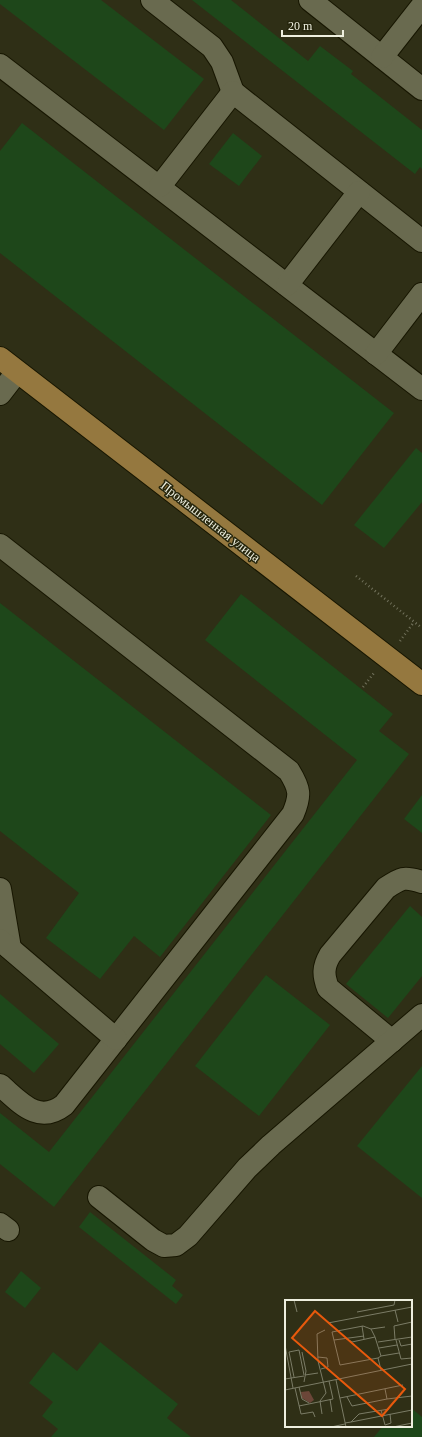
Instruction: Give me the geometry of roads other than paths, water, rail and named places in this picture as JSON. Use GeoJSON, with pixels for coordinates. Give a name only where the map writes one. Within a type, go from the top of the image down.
{"type":"FeatureCollection","features":[{"type":"Feature","properties":{"kind":"main road","name":"Промышленная улица"},"geometry":{"type":"LineString","coordinates":[[0,358],[422,684]]}},
{"type":"Feature","properties":{"kind":"lane"},"geometry":{"type":"LineString","coordinates":[[152,0],[212,47],[222,62],[233,92],[422,241]]}},
{"type":"Feature","properties":{"kind":"lane"},"geometry":{"type":"LineString","coordinates":[[310,0],[422,89]]}},
{"type":"Feature","properties":{"kind":"lane"},"geometry":{"type":"LineString","coordinates":[[382,57],[422,6]]}},
{"type":"Feature","properties":{"kind":"lane"},"geometry":{"type":"LineString","coordinates":[[0,65],[160,186],[422,389]]}},
{"type":"Feature","properties":{"kind":"lane"},"geometry":{"type":"LineString","coordinates":[[160,186],[233,92]]}},
{"type":"Feature","properties":{"kind":"lane"},"geometry":{"type":"LineString","coordinates":[[287,285],[360,192]]}},
{"type":"Feature","properties":{"kind":"lane"},"geometry":{"type":"LineString","coordinates":[[376,354],[422,294]]}},
{"type":"Feature","properties":{"kind":"lane"},"geometry":{"type":"LineString","coordinates":[[0,394],[18,372]]}},
{"type":"Feature","properties":{"kind":"lane"},"geometry":{"type":"LineString","coordinates":[[0,545],[290,771],[298,784],[300,799],[293,814],[64,1105],[56,1111],[42,1114],[29,1109],[0,1085]]}},
{"type":"Feature","properties":{"kind":"lane"},"geometry":{"type":"LineString","coordinates":[[392,1041],[328,988],[324,977],[324,965],[330,955],[386,888],[398,880],[409,877],[422,882]]}},
{"type":"Feature","properties":{"kind":"lane"},"geometry":{"type":"LineString","coordinates":[[0,889],[5,944],[116,1039]]}},
{"type":"Feature","properties":{"kind":"lane"},"geometry":{"type":"LineString","coordinates":[[99,1197],[153,1240],[164,1246],[176,1245],[188,1236],[247,1168],[266,1150],[422,1015]]}}]}
